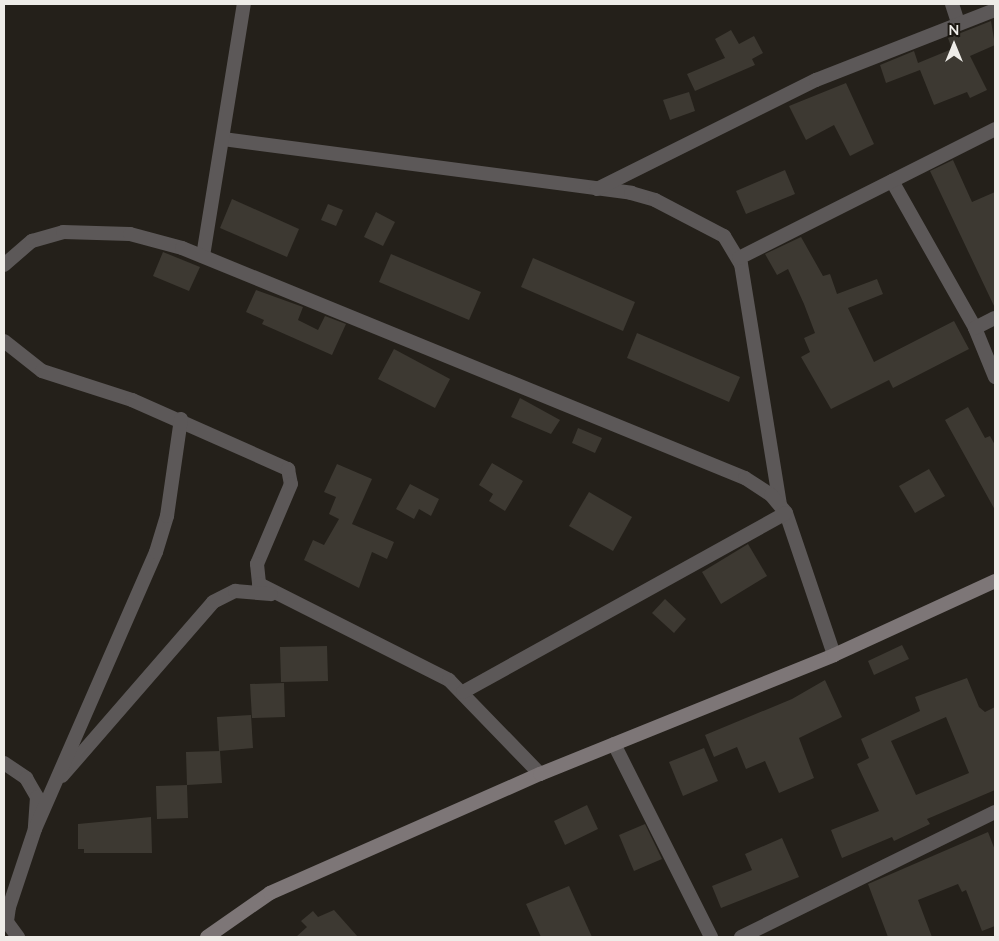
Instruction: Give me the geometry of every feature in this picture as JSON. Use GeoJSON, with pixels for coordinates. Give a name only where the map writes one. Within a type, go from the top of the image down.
{"type":"FeatureCollection","features":[{"type":"Feature","properties":{"kind":"main road"},"geometry":{"type":"LineString","coordinates":[[207,937],[270,893],[540,774],[834,655],[995,581]]}},
{"type":"Feature","properties":{"kind":"street"},"geometry":{"type":"LineString","coordinates":[[203,256],[244,4]]}},
{"type":"Feature","properties":{"kind":"street"},"geometry":{"type":"LineString","coordinates":[[952,4],[958,22]]}},
{"type":"Feature","properties":{"kind":"street"},"geometry":{"type":"LineString","coordinates":[[596,190],[816,80],[958,22],[995,10]]}},
{"type":"Feature","properties":{"kind":"street"},"geometry":{"type":"LineString","coordinates":[[739,258],[995,130]]}},
{"type":"Feature","properties":{"kind":"street"},"geometry":{"type":"LineString","coordinates":[[223,139],[596,190],[655,200],[724,236],[739,258],[783,508],[834,655]]}},
{"type":"Feature","properties":{"kind":"street"},"geometry":{"type":"LineString","coordinates":[[892,181],[975,328],[995,377]]}},
{"type":"Feature","properties":{"kind":"street"},"geometry":{"type":"LineString","coordinates":[[4,265],[32,241],[81,232],[130,234],[203,256],[745,478],[783,508]]}},
{"type":"Feature","properties":{"kind":"street"},"geometry":{"type":"LineString","coordinates":[[4,250],[18,253]]}},
{"type":"Feature","properties":{"kind":"street"},"geometry":{"type":"LineString","coordinates":[[975,328],[995,318]]}},
{"type":"Feature","properties":{"kind":"street"},"geometry":{"type":"LineString","coordinates":[[4,341],[42,371],[181,419],[288,469],[291,484],[255,575],[259,584],[436,672],[463,692],[540,774]]}},
{"type":"Feature","properties":{"kind":"street"},"geometry":{"type":"LineString","coordinates":[[18,937],[7,922],[9,907],[34,828],[156,552],[167,516],[181,419]]}},
{"type":"Feature","properties":{"kind":"street"},"geometry":{"type":"LineString","coordinates":[[463,692],[783,508]]}},
{"type":"Feature","properties":{"kind":"street"},"geometry":{"type":"LineString","coordinates":[[53,786],[213,602],[240,590],[280,595]]}},
{"type":"Feature","properties":{"kind":"street"},"geometry":{"type":"LineString","coordinates":[[614,744],[711,937]]}},
{"type":"Feature","properties":{"kind":"street"},"geometry":{"type":"LineString","coordinates":[[4,763],[34,786],[34,828]]}},
{"type":"Feature","properties":{"kind":"street"},"geometry":{"type":"LineString","coordinates":[[741,937],[995,812]]}},
{"type":"Feature","properties":{"kind":"building"},"geometry":{"type":"Polygon","coordinates":[[[991,21],[995,45],[970,56],[987,90],[970,98],[967,92],[934,105],[920,70],[886,83],[880,65],[914,51],[918,63],[952,49],[948,38],[991,21]]]}},
{"type":"Feature","properties":{"kind":"building"},"geometry":{"type":"Polygon","coordinates":[[[731,30],[739,44],[754,36],[763,53],[752,59],[755,65],[695,91],[687,74],[725,58],[715,39],[731,30]]]}},
{"type":"Feature","properties":{"kind":"building"},"geometry":{"type":"Polygon","coordinates":[[[846,83],[874,144],[850,156],[834,125],[806,140],[789,106],[846,83]]]}},
{"type":"Feature","properties":{"kind":"building"},"geometry":{"type":"Polygon","coordinates":[[[689,92],[695,111],[670,120],[663,100],[689,92]]]}},
{"type":"Feature","properties":{"kind":"building"},"geometry":{"type":"Polygon","coordinates":[[[953,160],[972,202],[995,192],[995,308],[930,171],[953,160]]]}},
{"type":"Feature","properties":{"kind":"building"},"geometry":{"type":"Polygon","coordinates":[[[785,170],[795,194],[746,214],[736,191],[785,170]]]}},
{"type":"Feature","properties":{"kind":"building"},"geometry":{"type":"Polygon","coordinates":[[[232,199],[299,229],[287,257],[220,228],[232,199]]]}},
{"type":"Feature","properties":{"kind":"building"},"geometry":{"type":"Polygon","coordinates":[[[328,204],[343,210],[336,226],[321,220],[328,204]]]}},
{"type":"Feature","properties":{"kind":"building"},"geometry":{"type":"Polygon","coordinates":[[[376,212],[395,222],[383,246],[364,237],[376,212]]]}},
{"type":"Feature","properties":{"kind":"building"},"geometry":{"type":"Polygon","coordinates":[[[801,237],[823,276],[830,274],[837,294],[877,279],[883,294],[848,308],[874,362],[954,321],[969,349],[893,388],[889,380],[831,409],[801,357],[810,352],[804,338],[815,333],[804,304],[788,269],[777,275],[765,254],[801,237]]]}},
{"type":"Feature","properties":{"kind":"building"},"geometry":{"type":"Polygon","coordinates":[[[163,252],[200,267],[189,291],[153,276],[163,252]]]}},
{"type":"Feature","properties":{"kind":"building"},"geometry":{"type":"Polygon","coordinates":[[[391,254],[481,292],[469,320],[379,282],[391,254]]]}},
{"type":"Feature","properties":{"kind":"building"},"geometry":{"type":"Polygon","coordinates":[[[533,258],[635,302],[623,331],[521,287],[533,258]]]}},
{"type":"Feature","properties":{"kind":"building"},"geometry":{"type":"Polygon","coordinates":[[[256,290],[303,307],[298,320],[318,330],[325,316],[346,324],[332,355],[262,324],[264,320],[246,312],[256,290]]]}},
{"type":"Feature","properties":{"kind":"building"},"geometry":{"type":"Polygon","coordinates":[[[637,333],[740,377],[729,402],[627,358],[637,333]]]}},
{"type":"Feature","properties":{"kind":"building"},"geometry":{"type":"Polygon","coordinates":[[[394,349],[450,379],[435,408],[378,379],[394,349]]]}},
{"type":"Feature","properties":{"kind":"building"},"geometry":{"type":"Polygon","coordinates":[[[520,398],[560,420],[551,434],[511,417],[520,398]]]}},
{"type":"Feature","properties":{"kind":"building"},"geometry":{"type":"Polygon","coordinates":[[[968,407],[985,438],[990,436],[995,445],[995,510],[945,420],[968,407]]]}},
{"type":"Feature","properties":{"kind":"building"},"geometry":{"type":"Polygon","coordinates":[[[578,428],[602,438],[595,453],[572,443],[578,428]]]}},
{"type":"Feature","properties":{"kind":"building"},"geometry":{"type":"Polygon","coordinates":[[[492,463],[523,481],[505,511],[489,501],[493,494],[479,485],[492,463]]]}},
{"type":"Feature","properties":{"kind":"building"},"geometry":{"type":"Polygon","coordinates":[[[337,464],[372,479],[352,524],[394,542],[387,559],[372,552],[359,588],[304,560],[313,540],[324,545],[339,519],[329,514],[336,497],[324,492],[337,464]]]}},
{"type":"Feature","properties":{"kind":"building"},"geometry":{"type":"Polygon","coordinates":[[[929,469],[945,496],[915,513],[899,486],[929,469]]]}},
{"type":"Feature","properties":{"kind":"building"},"geometry":{"type":"Polygon","coordinates":[[[410,484],[439,499],[431,516],[419,509],[414,519],[396,509],[410,484]]]}},
{"type":"Feature","properties":{"kind":"building"},"geometry":{"type":"Polygon","coordinates":[[[589,492],[632,517],[613,551],[569,526],[589,492]]]}},
{"type":"Feature","properties":{"kind":"building"},"geometry":{"type":"Polygon","coordinates":[[[748,544],[767,576],[721,604],[702,572],[748,544]]]}},
{"type":"Feature","properties":{"kind":"building"},"geometry":{"type":"Polygon","coordinates":[[[665,599],[686,619],[674,633],[652,613],[665,599]]]}},
{"type":"Feature","properties":{"kind":"building"},"geometry":{"type":"Polygon","coordinates":[[[902,645],[909,659],[874,675],[868,661],[902,645]]]}},
{"type":"Feature","properties":{"kind":"building"},"geometry":{"type":"Polygon","coordinates":[[[327,646],[328,681],[281,682],[280,647],[327,646]]]}},
{"type":"Feature","properties":{"kind":"building"},"geometry":{"type":"Polygon","coordinates":[[[967,678],[979,707],[985,712],[995,707],[995,790],[927,819],[930,824],[894,841],[892,837],[842,858],[831,830],[879,811],[857,764],[869,758],[861,739],[920,711],[915,697],[967,678]],[[946,717],[891,741],[916,795],[969,773],[946,717]]]}},
{"type":"Feature","properties":{"kind":"building"},"geometry":{"type":"Polygon","coordinates":[[[825,680],[842,717],[799,738],[814,778],[779,793],[765,761],[746,769],[737,747],[714,757],[705,735],[792,699],[825,680]]]}},
{"type":"Feature","properties":{"kind":"building"},"geometry":{"type":"Polygon","coordinates":[[[284,683],[285,717],[252,718],[250,684],[284,683]]]}},
{"type":"Feature","properties":{"kind":"building"},"geometry":{"type":"Polygon","coordinates":[[[251,715],[253,748],[219,751],[217,717],[251,715]]]}},
{"type":"Feature","properties":{"kind":"building"},"geometry":{"type":"Polygon","coordinates":[[[704,748],[718,781],[683,796],[669,762],[704,748]]]}},
{"type":"Feature","properties":{"kind":"building"},"geometry":{"type":"Polygon","coordinates":[[[220,751],[222,783],[187,785],[186,752],[220,751]]]}},
{"type":"Feature","properties":{"kind":"building"},"geometry":{"type":"Polygon","coordinates":[[[187,785],[188,818],[157,819],[156,786],[187,785]]]}},
{"type":"Feature","properties":{"kind":"building"},"geometry":{"type":"Polygon","coordinates":[[[587,805],[598,829],[565,845],[554,821],[587,805]]]}},
{"type":"Feature","properties":{"kind":"building"},"geometry":{"type":"Polygon","coordinates":[[[151,817],[152,853],[84,853],[84,849],[78,849],[78,824],[151,817]]]}},
{"type":"Feature","properties":{"kind":"building"},"geometry":{"type":"Polygon","coordinates":[[[645,824],[662,859],[634,871],[619,835],[645,824]]]}},
{"type":"Feature","properties":{"kind":"building"},"geometry":{"type":"Polygon","coordinates":[[[988,832],[995,850],[995,926],[982,931],[966,890],[962,892],[958,884],[918,900],[932,937],[888,937],[868,884],[988,832]]]}},
{"type":"Feature","properties":{"kind":"building"},"geometry":{"type":"Polygon","coordinates":[[[782,838],[799,877],[721,908],[712,886],[752,870],[745,854],[782,838]]]}},
{"type":"Feature","properties":{"kind":"building"},"geometry":{"type":"Polygon","coordinates":[[[569,886],[592,937],[541,937],[526,904],[569,886]]]}},
{"type":"Feature","properties":{"kind":"building"},"geometry":{"type":"Polygon","coordinates":[[[334,910],[358,937],[296,937],[307,927],[301,921],[313,911],[318,917],[334,910]]]}}]}
